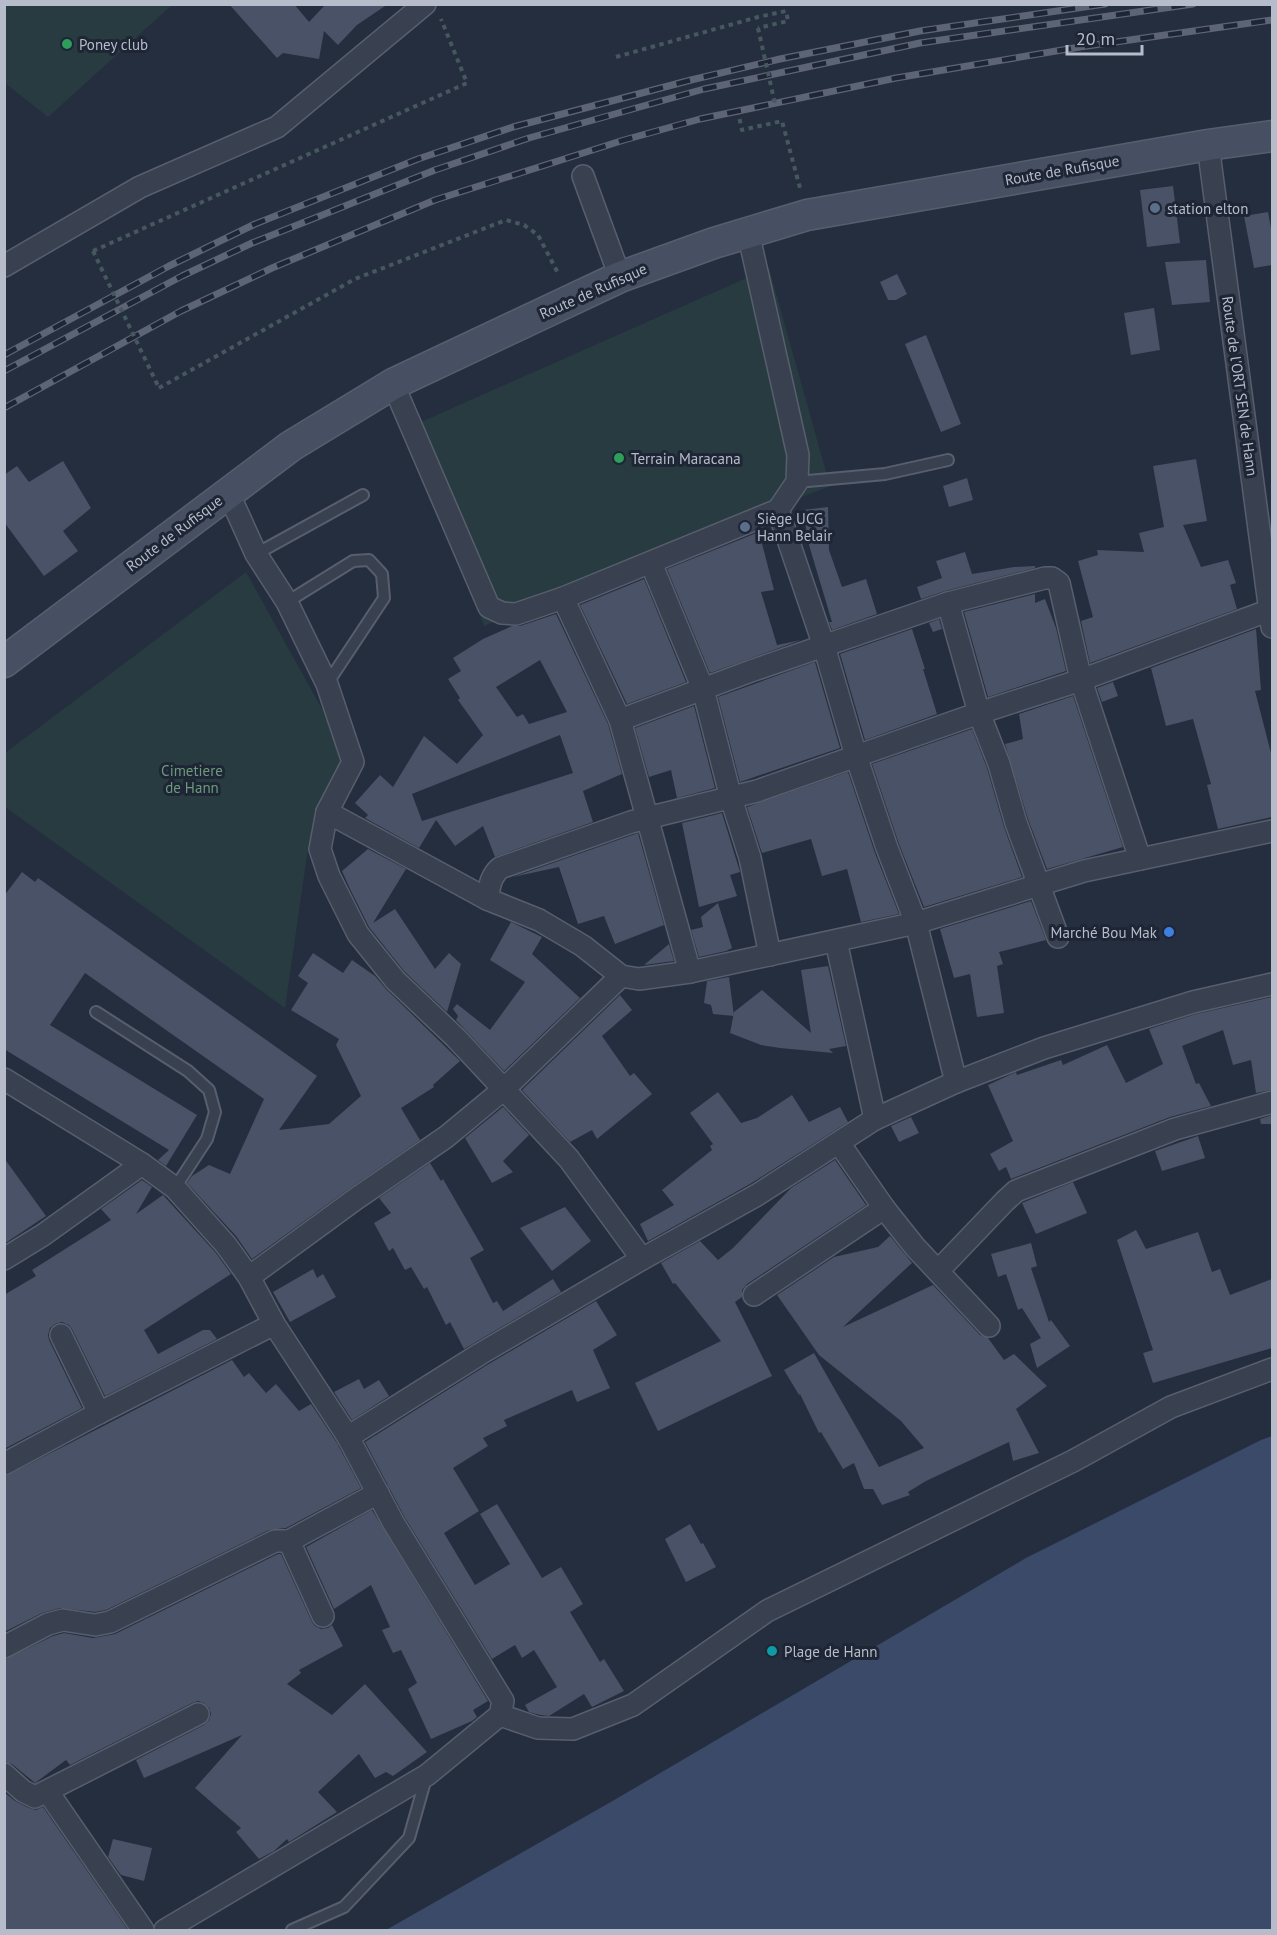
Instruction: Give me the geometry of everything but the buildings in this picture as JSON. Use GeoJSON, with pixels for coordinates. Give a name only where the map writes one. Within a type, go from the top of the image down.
{"type":"FeatureCollection","features":[{"type":"Feature","properties":{"kind":"main road","name":"Route de Rufisque"},"geometry":{"type":"LineString","coordinates":[[4,662],[291,446],[393,384],[620,277],[714,243],[807,215],[1208,145],[1272,136]]}},
{"type":"Feature","properties":{"kind":"street"},"geometry":{"type":"LineString","coordinates":[[4,266],[140,188],[277,127],[432,9]]}},
{"type":"Feature","properties":{"kind":"street","name":"Route de l'ORT SEN de Hann"},"geometry":{"type":"LineString","coordinates":[[1208,145],[1271,618]]}},
{"type":"Feature","properties":{"kind":"street"},"geometry":{"type":"LineString","coordinates":[[583,177],[620,277]]}},
{"type":"Feature","properties":{"kind":"street"},"geometry":{"type":"LineString","coordinates":[[393,384],[489,607],[502,613],[516,614],[562,598],[778,510],[796,482],[798,455],[748,232]]}},
{"type":"Feature","properties":{"kind":"street"},"geometry":{"type":"LineString","coordinates":[[228,492],[256,554],[287,602],[327,684],[352,762],[327,812],[320,849],[329,876],[358,934],[395,980],[456,1038],[569,1160],[642,1259]]}},
{"type":"Feature","properties":{"kind":"street"},"geometry":{"type":"LineString","coordinates":[[778,510],[824,646],[856,756],[887,848],[916,922],[956,1082]]}},
{"type":"Feature","properties":{"kind":"street"},"geometry":{"type":"LineString","coordinates":[[651,563],[703,689],[731,798],[750,858],[770,955]]}},
{"type":"Feature","properties":{"kind":"street"},"geometry":{"type":"LineString","coordinates":[[620,720],[751,671],[948,603],[1052,578],[1059,582],[1081,680],[1140,860]]}},
{"type":"Feature","properties":{"kind":"street"},"geometry":{"type":"LineString","coordinates":[[562,598],[620,720],[690,972]]}},
{"type":"Feature","properties":{"kind":"street"},"geometry":{"type":"LineString","coordinates":[[948,603],[979,713],[999,764],[1016,823],[1058,937]]}},
{"type":"Feature","properties":{"kind":"street"},"geometry":{"type":"LineString","coordinates":[[487,899],[491,879],[500,868],[631,822],[757,791],[979,713],[1271,618]]}},
{"type":"Feature","properties":{"kind":"street"},"geometry":{"type":"LineString","coordinates":[[327,812],[487,899],[539,920],[583,946],[621,976],[633,979],[650,979],[690,972],[837,941],[916,922],[1084,871],[1272,831]]}},
{"type":"Feature","properties":{"kind":"street"},"geometry":{"type":"LineString","coordinates":[[837,941],[875,1119]]}},
{"type":"Feature","properties":{"kind":"street"},"geometry":{"type":"LineString","coordinates":[[249,1277],[357,1198],[446,1137],[504,1089],[621,976]]}},
{"type":"Feature","properties":{"kind":"street"},"geometry":{"type":"LineString","coordinates":[[348,1437],[480,1354],[757,1195],[875,1119],[956,1082],[1044,1048],[1193,1002],[1272,984]]}},
{"type":"Feature","properties":{"kind":"street"},"geometry":{"type":"LineString","coordinates":[[4,1079],[142,1164],[175,1188],[226,1245],[249,1277],[274,1324],[348,1437],[393,1522],[503,1701],[500,1715],[427,1775],[165,1930]]}},
{"type":"Feature","properties":{"kind":"street"},"geometry":{"type":"LineString","coordinates":[[938,1271],[1017,1191],[1175,1129],[1272,1102]]}},
{"type":"Feature","properties":{"kind":"street"},"geometry":{"type":"LineString","coordinates":[[839,1143],[884,1208],[915,1247],[989,1326]]}},
{"type":"Feature","properties":{"kind":"street"},"geometry":{"type":"LineString","coordinates":[[4,1259],[44,1235],[142,1164]]}},
{"type":"Feature","properties":{"kind":"street"},"geometry":{"type":"LineString","coordinates":[[754,1295],[884,1208]]}},
{"type":"Feature","properties":{"kind":"street"},"geometry":{"type":"LineString","coordinates":[[4,1464],[274,1324]]}},
{"type":"Feature","properties":{"kind":"street"},"geometry":{"type":"LineString","coordinates":[[62,1335],[99,1413]]}},
{"type":"Feature","properties":{"kind":"street"},"geometry":{"type":"LineString","coordinates":[[500,1715],[538,1728],[573,1729],[633,1705],[767,1611],[1073,1461],[1171,1407],[1272,1369]]}},
{"type":"Feature","properties":{"kind":"street"},"geometry":{"type":"LineString","coordinates":[[4,1647],[48,1624],[63,1620],[95,1626],[110,1622],[275,1541],[288,1541],[378,1493]]}},
{"type":"Feature","properties":{"kind":"street"},"geometry":{"type":"LineString","coordinates":[[288,1541],[323,1616]]}},
{"type":"Feature","properties":{"kind":"street"},"geometry":{"type":"LineString","coordinates":[[4,1774],[23,1791],[35,1797],[198,1714]]}},
{"type":"Feature","properties":{"kind":"street"},"geometry":{"type":"LineString","coordinates":[[48,1792],[143,1930]]}},
{"type":"Feature","properties":{"kind":"lane"},"geometry":{"type":"LineString","coordinates":[[796,482],[885,474],[948,460]]}},
{"type":"Feature","properties":{"kind":"lane"},"geometry":{"type":"LineString","coordinates":[[256,554],[363,495]]}},
{"type":"Feature","properties":{"kind":"lane"},"geometry":{"type":"LineString","coordinates":[[287,602],[353,561],[369,560],[382,574],[384,598],[327,684]]}},
{"type":"Feature","properties":{"kind":"lane"},"geometry":{"type":"LineString","coordinates":[[96,1012],[188,1071],[209,1090],[215,1112],[207,1139],[175,1188]]}},
{"type":"Feature","properties":{"kind":"lane"},"geometry":{"type":"LineString","coordinates":[[292,1930],[344,1907],[410,1838],[427,1775]]}},
{"type":"Feature","properties":{"kind":"path"},"geometry":{"type":"LineString","coordinates":[[432,9],[467,83],[93,251],[159,388],[355,279],[506,220],[524,225],[538,235],[572,300]]}},
{"type":"Feature","properties":{"kind":"path"},"geometry":{"type":"LineString","coordinates":[[616,57],[786,11],[788,21],[758,28],[775,104],[738,112],[742,130],[782,121],[807,215]]}},
{"type":"Feature","properties":{"kind":"green space","name":"Poney club"},"geometry":{"type":"Polygon","coordinates":[[[4,5],[172,5],[48,117],[5,83],[4,5]]]}},
{"type":"Feature","properties":{"kind":"green space","name":"Terrain Maracana"},"geometry":{"type":"Polygon","coordinates":[[[769,268],[830,486],[657,553],[484,626],[405,429],[769,268]]]}},
{"type":"Feature","properties":{"kind":"green space","name":"Cimetiere de Hann"},"geometry":{"type":"Polygon","coordinates":[[[246,572],[348,756],[309,842],[285,1008],[5,807],[5,753],[246,572]]]}},
{"type":"Feature","properties":{"kind":"water"},"geometry":{"type":"Polygon","coordinates":[[[1272,1436],[1272,1930],[386,1930],[616,1799],[1026,1558],[1272,1436]]]}},
{"type":"Feature","properties":{"kind":"railway"},"geometry":{"type":"LineString","coordinates":[[4,355],[169,266],[255,224],[418,159],[513,127],[780,59],[920,31],[1105,4]]}},
{"type":"Feature","properties":{"kind":"railway"},"geometry":{"type":"LineString","coordinates":[[4,371],[182,276],[252,243],[435,170],[529,138],[704,89],[920,43],[1193,4]]}},
{"type":"Feature","properties":{"kind":"railway"},"geometry":{"type":"LineString","coordinates":[[4,408],[181,311],[272,268],[435,200],[624,140],[700,119],[896,78],[1080,47],[1272,20]]}},
{"type":"Feature","properties":{"kind":"place","name":"Poney club"},"geometry":{"type":"Point","coordinates":[67,44]}},
{"type":"Feature","properties":{"kind":"place","name":"station elton"},"geometry":{"type":"Point","coordinates":[1155,208]}},
{"type":"Feature","properties":{"kind":"place","name":"Terrain Maracana"},"geometry":{"type":"Point","coordinates":[619,458]}},
{"type":"Feature","properties":{"kind":"place","name":"Siège UCG Hann Belair"},"geometry":{"type":"Point","coordinates":[745,527]}},
{"type":"Feature","properties":{"kind":"place","name":"Marché Bou Mak"},"geometry":{"type":"Point","coordinates":[1169,932]}},
{"type":"Feature","properties":{"kind":"place","name":"Plage de Hann"},"geometry":{"type":"Point","coordinates":[772,1651]}}]}
